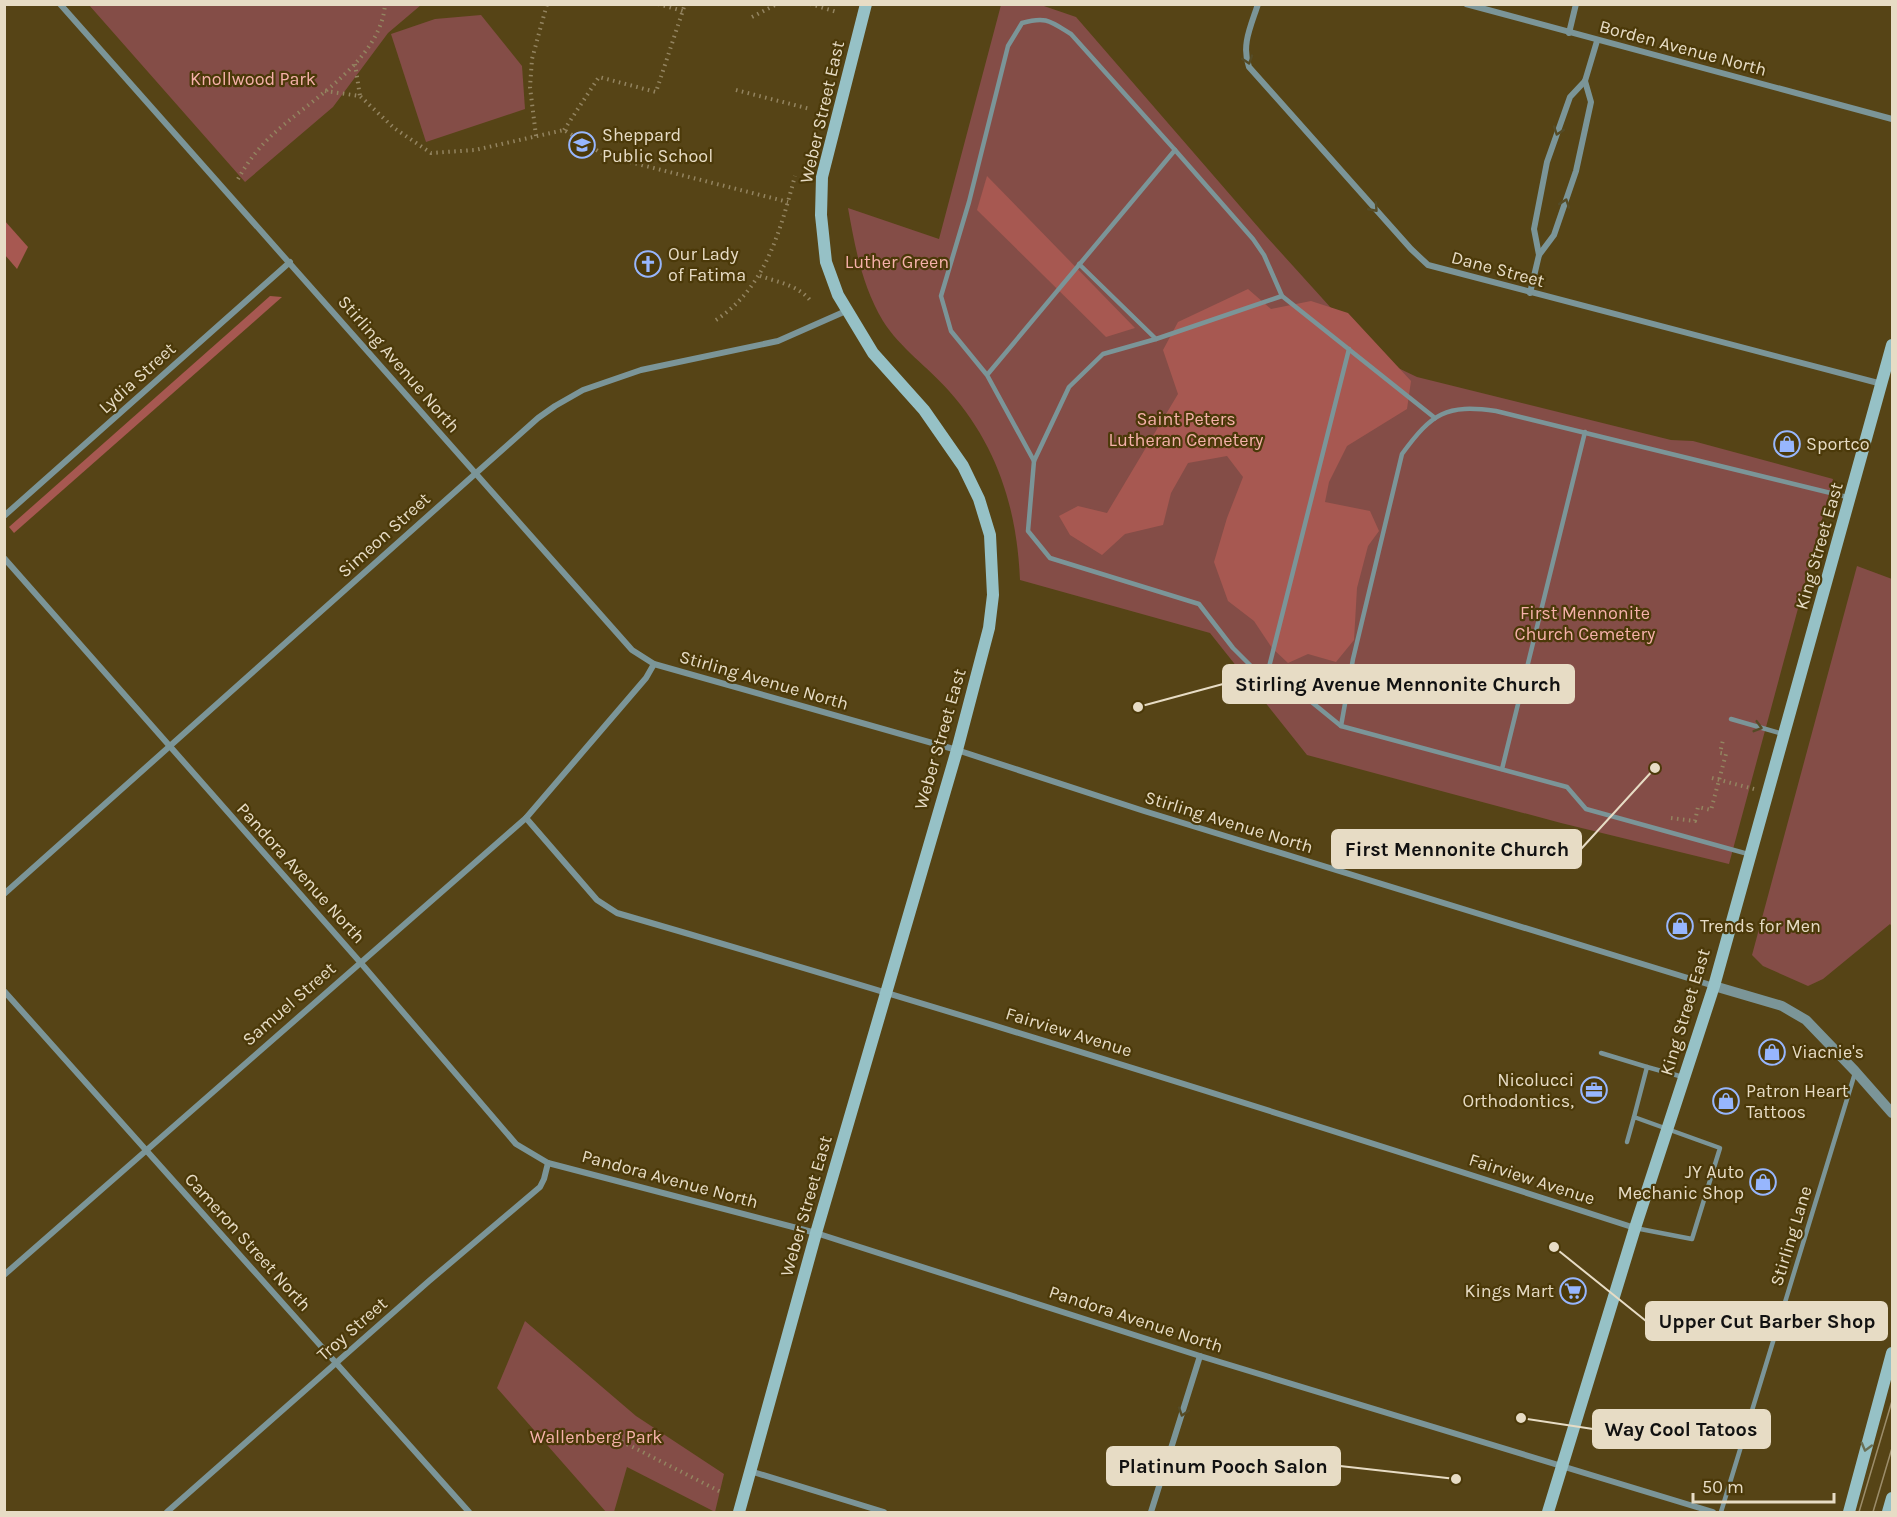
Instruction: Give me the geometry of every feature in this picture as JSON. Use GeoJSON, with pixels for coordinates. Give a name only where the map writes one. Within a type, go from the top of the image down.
{"type":"FeatureCollection","features":[{"type":"Feature","properties":{"kind":"main road","name":"Weber Street East"},"geometry":{"type":"LineString","coordinates":[[739,1512],[816,1233],[957,750],[989,628],[993,596],[990,535],[979,499],[963,466],[924,410],[873,353],[846,311],[826,262],[821,215],[822,177],[866,4]]}},
{"type":"Feature","properties":{"kind":"main road","name":"King Street East"},"geometry":{"type":"LineString","coordinates":[[1548,1512],[1635,1228],[1714,986],[1893,345]]}},
{"type":"Feature","properties":{"kind":"main road"},"geometry":{"type":"LineString","coordinates":[[1849,1512],[1893,1353]]}},
{"type":"Feature","properties":{"kind":"main road"},"geometry":{"type":"LineString","coordinates":[[1888,1512],[1893,1497]]}},
{"type":"Feature","properties":{"kind":"street","name":"Stirling Avenue North"},"geometry":{"type":"LineString","coordinates":[[60,4],[632,650],[654,664],[957,750],[1155,815],[1714,986]]}},
{"type":"Feature","properties":{"kind":"street","name":"Dane Street"},"geometry":{"type":"LineString","coordinates":[[1258,4],[1246,41],[1245,55],[1249,67],[1411,249],[1428,265],[1883,384]]}},
{"type":"Feature","properties":{"kind":"street","name":"Borden Avenue North"},"geometry":{"type":"LineString","coordinates":[[1466,4],[1893,119]]}},
{"type":"Feature","properties":{"kind":"street"},"geometry":{"type":"LineString","coordinates":[[1569,33],[1576,4]]}},
{"type":"Feature","properties":{"kind":"street"},"geometry":{"type":"LineString","coordinates":[[1539,255],[1534,229],[1547,162],[1570,97],[1585,81],[1597,41]]}},
{"type":"Feature","properties":{"kind":"street"},"geometry":{"type":"LineString","coordinates":[[1530,293],[1539,255],[1554,235],[1576,171],[1591,102],[1585,81]]}},
{"type":"Feature","properties":{"kind":"street","name":"Lydia Street"},"geometry":{"type":"LineString","coordinates":[[4,516],[290,262]]}},
{"type":"Feature","properties":{"kind":"street","name":"Simeon Street"},"geometry":{"type":"LineString","coordinates":[[4,894],[538,418],[583,390],[641,370],[778,341],[846,311]]}},
{"type":"Feature","properties":{"kind":"street","name":"Pandora Avenue North"},"geometry":{"type":"LineString","coordinates":[[4,558],[360,962],[516,1144],[548,1163],[816,1233],[1200,1356],[1713,1512]]}},
{"type":"Feature","properties":{"kind":"street","name":"Samuel Street"},"geometry":{"type":"LineString","coordinates":[[4,1275],[526,818],[646,678],[654,664]]}},
{"type":"Feature","properties":{"kind":"street","name":"Fairview Avenue"},"geometry":{"type":"LineString","coordinates":[[526,818],[597,900],[617,913],[887,991],[1635,1228]]}},
{"type":"Feature","properties":{"kind":"street"},"geometry":{"type":"LineString","coordinates":[[1714,986],[1795,1012],[1806,1020],[1893,1113]]}},
{"type":"Feature","properties":{"kind":"street","name":"Cameron Street North"},"geometry":{"type":"LineString","coordinates":[[4,991],[469,1512]]}},
{"type":"Feature","properties":{"kind":"street","name":"Troy Street"},"geometry":{"type":"LineString","coordinates":[[167,1512],[540,1187],[548,1163]]}},
{"type":"Feature","properties":{"kind":"street"},"geometry":{"type":"LineString","coordinates":[[1151,1512],[1200,1356]]}},
{"type":"Feature","properties":{"kind":"street"},"geometry":{"type":"LineString","coordinates":[[750,1471],[884,1512]]}},
{"type":"Feature","properties":{"kind":"lane"},"geometry":{"type":"LineString","coordinates":[[1034,461],[987,375],[951,331],[940,296],[969,202],[1008,46],[1022,23],[1038,19],[1052,22],[1071,34],[1175,150],[1253,239],[1264,255],[1282,296],[1436,418]]}},
{"type":"Feature","properties":{"kind":"lane"},"geometry":{"type":"LineString","coordinates":[[987,375],[1175,150]]}},
{"type":"Feature","properties":{"kind":"lane"},"geometry":{"type":"LineString","coordinates":[[1079,264],[1156,339]]}},
{"type":"Feature","properties":{"kind":"lane"},"geometry":{"type":"LineString","coordinates":[[1282,296],[1156,339],[1103,354],[1069,387],[1034,461],[1028,531],[1050,558],[1199,604],[1233,648],[1251,666],[1303,695],[1341,726],[1567,787],[1586,809],[1750,855]]}},
{"type":"Feature","properties":{"kind":"lane"},"geometry":{"type":"LineString","coordinates":[[1267,675],[1349,349]]}},
{"type":"Feature","properties":{"kind":"lane"},"geometry":{"type":"LineString","coordinates":[[1341,726],[1353,659],[1402,454],[1420,429],[1442,413],[1469,408],[1496,411],[1851,498]]}},
{"type":"Feature","properties":{"kind":"lane"},"geometry":{"type":"LineString","coordinates":[[1502,769],[1585,432]]}},
{"type":"Feature","properties":{"kind":"lane"},"geometry":{"type":"LineString","coordinates":[[1731,719],[1785,734]]}},
{"type":"Feature","properties":{"kind":"lane"},"geometry":{"type":"LineString","coordinates":[[1600,1053],[1684,1077]]}},
{"type":"Feature","properties":{"kind":"lane"},"geometry":{"type":"LineString","coordinates":[[1627,1142],[1647,1067]]}},
{"type":"Feature","properties":{"kind":"lane","name":"Stirling Lane"},"geometry":{"type":"LineString","coordinates":[[1721,1512],[1855,1071]]}},
{"type":"Feature","properties":{"kind":"lane"},"geometry":{"type":"LineString","coordinates":[[1634,1117],[1720,1148],[1692,1239],[1635,1228]]}},
{"type":"Feature","properties":{"kind":"path"},"geometry":{"type":"LineString","coordinates":[[238,178],[247,162],[270,138],[355,63],[374,41],[384,17],[385,7],[391,4]]}},
{"type":"Feature","properties":{"kind":"path"},"geometry":{"type":"LineString","coordinates":[[536,136],[530,87],[532,59],[547,4]]}},
{"type":"Feature","properties":{"kind":"path"},"geometry":{"type":"LineString","coordinates":[[658,4],[683,11]]}},
{"type":"Feature","properties":{"kind":"path"},"geometry":{"type":"LineString","coordinates":[[564,130],[599,77],[656,92],[685,4]]}},
{"type":"Feature","properties":{"kind":"path"},"geometry":{"type":"LineString","coordinates":[[752,17],[777,4]]}},
{"type":"Feature","properties":{"kind":"path"},"geometry":{"type":"LineString","coordinates":[[810,4],[837,12]]}},
{"type":"Feature","properties":{"kind":"path"},"geometry":{"type":"LineString","coordinates":[[355,63],[360,96]]}},
{"type":"Feature","properties":{"kind":"path"},"geometry":{"type":"LineString","coordinates":[[736,90],[810,109]]}},
{"type":"Feature","properties":{"kind":"path"},"geometry":{"type":"LineString","coordinates":[[325,91],[360,96],[394,128],[431,153],[475,150],[564,130],[606,156],[788,202]]}},
{"type":"Feature","properties":{"kind":"path"},"geometry":{"type":"LineString","coordinates":[[716,320],[738,304],[760,276],[774,244],[795,176]]}},
{"type":"Feature","properties":{"kind":"path"},"geometry":{"type":"LineString","coordinates":[[760,276],[800,290],[812,303]]}},
{"type":"Feature","properties":{"kind":"path"},"geometry":{"type":"LineString","coordinates":[[1671,818],[1695,822],[1698,807],[1712,810],[1726,754],[1720,753],[1723,740]]}},
{"type":"Feature","properties":{"kind":"path"},"geometry":{"type":"LineString","coordinates":[[1712,778],[1754,789]]}},
{"type":"Feature","properties":{"kind":"path"},"geometry":{"type":"LineString","coordinates":[[611,1436],[721,1492]]}},
{"type":"Feature","properties":{"kind":"green space","name":"Knollwood Park"},"geometry":{"type":"Polygon","coordinates":[[[89,5],[421,5],[388,33],[333,107],[245,182],[89,5]]]}},
{"type":"Feature","properties":{"kind":"green space"},"geometry":{"type":"Polygon","coordinates":[[[1001,5],[1041,5],[1076,17],[1265,235],[1360,340],[1396,367],[1417,377],[1671,440],[1693,441],[1833,479],[1729,864],[1561,823],[1307,755],[1210,633],[1020,580],[1018,553],[1009,503],[992,456],[966,412],[941,382],[906,349],[883,321],[865,280],[848,208],[939,239],[1001,5]]]}},
{"type":"Feature","properties":{"kind":"green space"},"geometry":{"type":"Polygon","coordinates":[[[481,15],[522,66],[525,109],[426,142],[391,34],[435,19],[481,15]]]}},
{"type":"Feature","properties":{"kind":"green space"},"geometry":{"type":"Polygon","coordinates":[[[987,176],[1135,328],[1106,337],[977,210],[987,176]]]}},
{"type":"Feature","properties":{"kind":"green space"},"geometry":{"type":"Polygon","coordinates":[[[4,220],[28,247],[17,269],[5,255],[4,220]]]}},
{"type":"Feature","properties":{"kind":"green space","name":"Saint Peters Lutheran Cemetery"},"geometry":{"type":"Polygon","coordinates":[[[1248,289],[1271,309],[1311,301],[1348,313],[1411,381],[1407,409],[1347,446],[1329,482],[1325,502],[1370,511],[1379,531],[1368,546],[1357,588],[1354,640],[1336,662],[1308,654],[1288,663],[1272,648],[1254,621],[1228,601],[1214,562],[1227,518],[1243,477],[1227,456],[1188,463],[1171,493],[1163,525],[1125,534],[1102,555],[1070,535],[1059,516],[1078,506],[1107,513],[1178,394],[1163,350],[1178,322],[1248,289]]]}},
{"type":"Feature","properties":{"kind":"green space"},"geometry":{"type":"Polygon","coordinates":[[[270,296],[282,297],[14,533],[9,527],[270,296]]]}},
{"type":"Feature","properties":{"kind":"green space"},"geometry":{"type":"Polygon","coordinates":[[[1857,566],[1892,579],[1892,927],[1890,924],[1823,979],[1808,986],[1763,966],[1752,955],[1857,566]]]}},
{"type":"Feature","properties":{"kind":"green space","name":"Wallenberg Park"},"geometry":{"type":"Polygon","coordinates":[[[525,1321],[636,1416],[724,1474],[715,1512],[627,1467],[614,1512],[606,1512],[497,1388],[525,1321]]]}},
{"type":"Feature","properties":{"kind":"tram line"},"geometry":{"type":"LineString","coordinates":[[1859,1512],[1892,1401]]}},
{"type":"Feature","properties":{"kind":"tram line"},"geometry":{"type":"LineString","coordinates":[[1873,1512],[1892,1448]]}},
{"type":"Feature","properties":{"kind":"place","name":"Sheppard Public School"},"geometry":{"type":"Point","coordinates":[582,145]}},
{"type":"Feature","properties":{"kind":"place","name":"Our Lady of Fatima"},"geometry":{"type":"Point","coordinates":[648,264]}},
{"type":"Feature","properties":{"kind":"place","name":"Sportco"},"geometry":{"type":"Point","coordinates":[1787,444]}},
{"type":"Feature","properties":{"kind":"place","name":"Stirling Avenue Mennonite Church"},"geometry":{"type":"Point","coordinates":[1138,707]}},
{"type":"Feature","properties":{"kind":"place","name":"First Mennonite Church"},"geometry":{"type":"Point","coordinates":[1655,768]}},
{"type":"Feature","properties":{"kind":"place","name":"Trends for Men"},"geometry":{"type":"Point","coordinates":[1680,926]}},
{"type":"Feature","properties":{"kind":"place","name":"Viacnie's"},"geometry":{"type":"Point","coordinates":[1772,1052]}},
{"type":"Feature","properties":{"kind":"place","name":"Nicolucci Orthodontics,"},"geometry":{"type":"Point","coordinates":[1594,1090]}},
{"type":"Feature","properties":{"kind":"place","name":"Patron Heart Tattoos"},"geometry":{"type":"Point","coordinates":[1726,1101]}},
{"type":"Feature","properties":{"kind":"place","name":"JY Auto Mechanic Shop"},"geometry":{"type":"Point","coordinates":[1763,1182]}},
{"type":"Feature","properties":{"kind":"place","name":"Upper Cut Barber Shop"},"geometry":{"type":"Point","coordinates":[1554,1247]}},
{"type":"Feature","properties":{"kind":"place","name":"Kings Mart"},"geometry":{"type":"Point","coordinates":[1573,1291]}},
{"type":"Feature","properties":{"kind":"place","name":"Way Cool Tatoos"},"geometry":{"type":"Point","coordinates":[1521,1418]}},
{"type":"Feature","properties":{"kind":"place","name":"Platinum Pooch Salon"},"geometry":{"type":"Point","coordinates":[1456,1479]}},
{"type":"Feature","properties":{"kind":"park label","name":"Luther Green"},"geometry":{"type":"Point","coordinates":[897,262]}},
{"type":"Feature","properties":{"kind":"park label","name":"First Mennonite Church Cemetery"},"geometry":{"type":"Point","coordinates":[1585,623]}}]}
